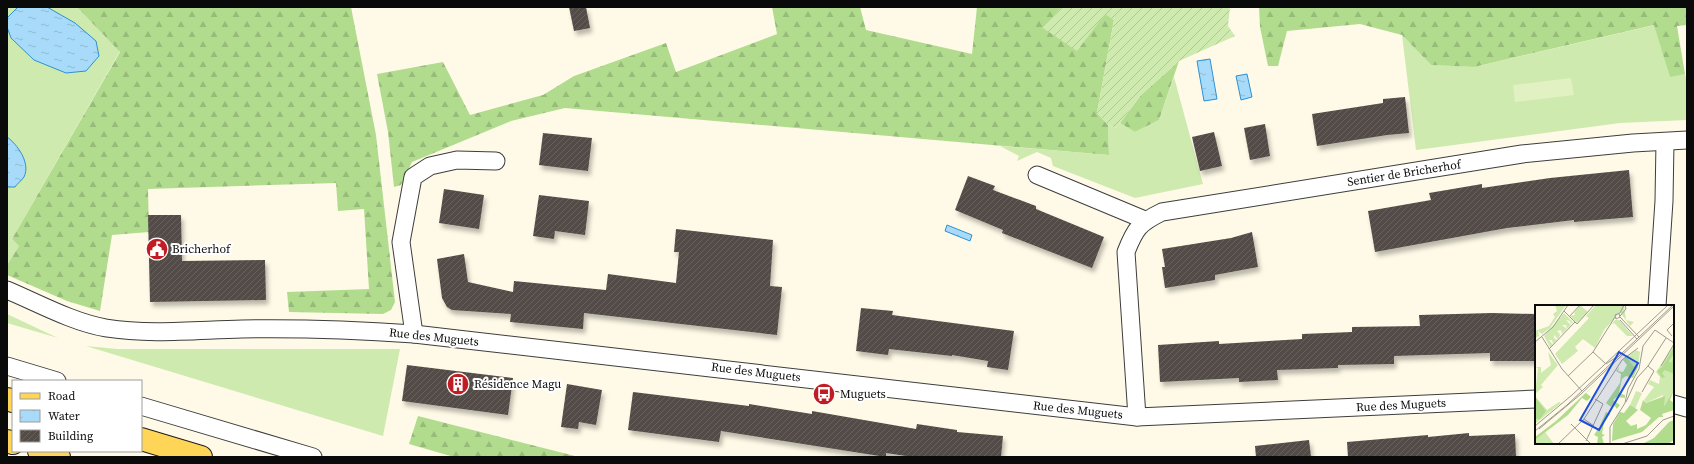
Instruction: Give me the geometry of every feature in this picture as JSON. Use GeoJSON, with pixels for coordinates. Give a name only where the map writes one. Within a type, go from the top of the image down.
{"type":"FeatureCollection","features":[{"type":"Feature","properties":{"kind":"main road"},"geometry":{"type":"LineString","coordinates":[[142,439],[201,457]]}},
{"type":"Feature","properties":{"kind":"main road"},"geometry":{"type":"LineString","coordinates":[[42,452],[59,457]]}},
{"type":"Feature","properties":{"kind":"street","name":"Sentier de Bricherhof"},"geometry":{"type":"LineString","coordinates":[[1137,417],[1126,252],[1133,234],[1145,220],[1162,212],[1522,154],[1633,143],[1687,140]]}},
{"type":"Feature","properties":{"kind":"street"},"geometry":{"type":"LineString","coordinates":[[1657,305],[1664,201],[1665,142]]}},
{"type":"Feature","properties":{"kind":"street"},"geometry":{"type":"LineString","coordinates":[[414,334],[401,242],[413,177],[430,166],[457,160],[496,161]]}},
{"type":"Feature","properties":{"kind":"street"},"geometry":{"type":"LineString","coordinates":[[1037,175],[1145,220]]}},
{"type":"Feature","properties":{"kind":"street","name":"Rue des Muguets"},"geometry":{"type":"LineString","coordinates":[[7,290],[65,315],[105,328],[141,331],[270,329],[372,331],[414,334],[1137,417],[1535,399]]}},
{"type":"Feature","properties":{"kind":"street"},"geometry":{"type":"LineString","coordinates":[[7,366],[54,380]]}},
{"type":"Feature","properties":{"kind":"street"},"geometry":{"type":"LineString","coordinates":[[1674,404],[1687,408]]}},
{"type":"Feature","properties":{"kind":"street"},"geometry":{"type":"LineString","coordinates":[[142,406],[312,457]]}},
{"type":"Feature","properties":{"kind":"green space"},"geometry":{"type":"Polygon","coordinates":[[[7,7],[77,7],[120,51],[12,239],[19,246],[7,265],[7,7]]]}},
{"type":"Feature","properties":{"kind":"green space"},"geometry":{"type":"Polygon","coordinates":[[[77,7],[351,7],[376,135],[395,302],[391,310],[383,314],[289,312],[287,292],[369,289],[364,209],[338,211],[336,183],[148,189],[149,232],[112,235],[100,311],[67,301],[7,275],[7,265],[19,246],[12,239],[120,52],[77,7]]]}},
{"type":"Feature","properties":{"kind":"green space"},"geometry":{"type":"Polygon","coordinates":[[[772,7],[860,7],[866,30],[972,54],[977,7],[1062,7],[1043,28],[1105,13],[1114,20],[1097,113],[1108,125],[1109,155],[565,108],[511,121],[412,162],[401,185],[394,187],[388,132],[377,74],[443,62],[470,115],[543,95],[574,76],[666,43],[676,72],[777,34],[772,7]]]}},
{"type":"Feature","properties":{"kind":"green space"},"geometry":{"type":"Polygon","coordinates":[[[1062,7],[1230,7],[1228,26],[1235,36],[1179,61],[1141,95],[1116,128],[1108,125],[1097,113],[1114,20],[1105,14],[1077,51],[1043,28],[1062,7]]]}},
{"type":"Feature","properties":{"kind":"green space"},"geometry":{"type":"Polygon","coordinates":[[[1259,7],[1687,7],[1687,25],[1677,26],[1685,74],[1670,77],[1654,25],[1474,67],[1431,65],[1402,35],[1360,24],[1287,31],[1278,66],[1268,66],[1260,27],[1259,7]]]}},
{"type":"Feature","properties":{"kind":"green space"},"geometry":{"type":"Polygon","coordinates":[[[1655,25],[1670,76],[1685,74],[1687,83],[1687,120],[1620,123],[1416,150],[1402,35],[1431,65],[1474,67],[1655,25]]]}},
{"type":"Feature","properties":{"kind":"green space"},"geometry":{"type":"Polygon","coordinates":[[[1179,61],[1159,120],[1135,132],[1120,123],[1141,95],[1179,61]]]}},
{"type":"Feature","properties":{"kind":"green space"},"geometry":{"type":"Polygon","coordinates":[[[1174,77],[1203,184],[1135,198],[1053,166],[1051,158],[1037,152],[1017,161],[1019,156],[1000,146],[1109,155],[1108,125],[1116,128],[1120,123],[1135,132],[1159,120],[1174,77]]]}},
{"type":"Feature","properties":{"kind":"green space"},"geometry":{"type":"Polygon","coordinates":[[[1571,78],[1574,95],[1515,102],[1513,85],[1571,78]]]}},
{"type":"Feature","properties":{"kind":"green space"},"geometry":{"type":"Polygon","coordinates":[[[7,314],[58,338],[7,323],[7,314]]]}},
{"type":"Feature","properties":{"kind":"green space"},"geometry":{"type":"Polygon","coordinates":[[[86,346],[117,349],[400,349],[383,436],[86,346]]]}},
{"type":"Feature","properties":{"kind":"green space"},"geometry":{"type":"Polygon","coordinates":[[[418,416],[579,457],[454,457],[409,444],[418,416]]]}},
{"type":"Feature","properties":{"kind":"water"},"geometry":{"type":"Polygon","coordinates":[[[18,7],[47,7],[75,23],[96,41],[99,56],[86,71],[66,73],[34,60],[11,38],[7,27],[7,18],[18,7]]]}},
{"type":"Feature","properties":{"kind":"water"},"geometry":{"type":"Polygon","coordinates":[[[1210,59],[1217,99],[1204,101],[1197,61],[1210,59]]]}},
{"type":"Feature","properties":{"kind":"water"},"geometry":{"type":"Polygon","coordinates":[[[1247,74],[1252,97],[1241,100],[1236,76],[1247,74]]]}},
{"type":"Feature","properties":{"kind":"water"},"geometry":{"type":"Polygon","coordinates":[[[7,137],[19,149],[26,166],[24,177],[15,187],[7,187],[7,137]]]}},
{"type":"Feature","properties":{"kind":"water"},"geometry":{"type":"Polygon","coordinates":[[[947,225],[972,235],[970,241],[945,231],[947,225]]]}},
{"type":"Feature","properties":{"kind":"building"},"geometry":{"type":"Polygon","coordinates":[[[569,7],[586,7],[590,28],[574,31],[569,7]]]}},
{"type":"Feature","properties":{"kind":"building"},"geometry":{"type":"Polygon","coordinates":[[[1405,97],[1409,133],[1317,146],[1312,114],[1383,103],[1383,99],[1405,97]]]}},
{"type":"Feature","properties":{"kind":"building"},"geometry":{"type":"Polygon","coordinates":[[[1265,124],[1270,156],[1250,160],[1244,128],[1265,124]]]}},
{"type":"Feature","properties":{"kind":"building"},"geometry":{"type":"Polygon","coordinates":[[[1214,132],[1222,166],[1200,171],[1192,137],[1214,132]]]}},
{"type":"Feature","properties":{"kind":"building"},"geometry":{"type":"Polygon","coordinates":[[[543,133],[592,138],[588,171],[539,165],[543,133]]]}},
{"type":"Feature","properties":{"kind":"building"},"geometry":{"type":"Polygon","coordinates":[[[1629,170],[1633,217],[1574,222],[1574,220],[1507,228],[1375,252],[1368,211],[1431,200],[1429,193],[1482,184],[1482,188],[1550,178],[1629,170]]]}},
{"type":"Feature","properties":{"kind":"building"},"geometry":{"type":"Polygon","coordinates":[[[968,176],[995,186],[993,190],[1036,206],[1036,209],[1104,237],[1092,268],[1002,233],[1003,230],[955,210],[968,176]]]}},
{"type":"Feature","properties":{"kind":"building"},"geometry":{"type":"Polygon","coordinates":[[[444,189],[484,195],[479,229],[439,223],[444,189]]]}},
{"type":"Feature","properties":{"kind":"building"},"geometry":{"type":"Polygon","coordinates":[[[539,195],[589,201],[585,235],[555,231],[554,239],[533,236],[539,195]]]}},
{"type":"Feature","properties":{"kind":"building","name":"Bricherhof"},"geometry":{"type":"Polygon","coordinates":[[[148,215],[181,215],[182,261],[265,260],[266,300],[150,302],[148,215]]]}},
{"type":"Feature","properties":{"kind":"building"},"geometry":{"type":"Polygon","coordinates":[[[676,229],[773,240],[770,286],[782,287],[777,335],[584,313],[583,329],[510,322],[511,314],[452,310],[447,307],[442,298],[437,259],[464,254],[468,282],[513,292],[514,281],[606,290],[608,274],[676,283],[679,252],[674,252],[676,229]]]}},
{"type":"Feature","properties":{"kind":"building"},"geometry":{"type":"Polygon","coordinates":[[[1252,232],[1258,267],[1215,275],[1215,280],[1165,288],[1162,267],[1165,267],[1162,249],[1231,238],[1252,232]]]}},
{"type":"Feature","properties":{"kind":"building"},"geometry":{"type":"Polygon","coordinates":[[[861,308],[893,311],[892,315],[1014,331],[1008,370],[987,367],[988,361],[952,355],[889,349],[888,355],[856,351],[861,308]]]}},
{"type":"Feature","properties":{"kind":"building"},"geometry":{"type":"Polygon","coordinates":[[[1492,313],[1535,314],[1535,361],[1490,361],[1490,353],[1394,356],[1394,364],[1338,365],[1338,368],[1277,370],[1278,380],[1239,382],[1239,378],[1160,382],[1158,345],[1219,341],[1219,344],[1302,339],[1302,334],[1352,332],[1352,327],[1420,326],[1419,315],[1492,313]]]}},
{"type":"Feature","properties":{"kind":"building","name":"Résidence Magu"},"geometry":{"type":"Polygon","coordinates":[[[407,365],[513,378],[508,415],[402,401],[407,365]]]}},
{"type":"Feature","properties":{"kind":"building"},"geometry":{"type":"Polygon","coordinates":[[[567,384],[602,390],[596,425],[579,422],[578,429],[561,427],[567,384]]]}},
{"type":"Feature","properties":{"kind":"building"},"geometry":{"type":"Polygon","coordinates":[[[633,392],[749,406],[749,404],[812,414],[812,411],[916,429],[917,424],[957,430],[957,432],[1003,436],[1001,457],[913,457],[886,453],[886,457],[721,431],[719,442],[628,430],[633,392]]]}},
{"type":"Feature","properties":{"kind":"building"},"geometry":{"type":"Polygon","coordinates":[[[1469,433],[1469,436],[1515,434],[1516,457],[1348,457],[1347,442],[1469,433]]]}},
{"type":"Feature","properties":{"kind":"building"},"geometry":{"type":"Polygon","coordinates":[[[1309,440],[1311,457],[1256,457],[1255,446],[1309,440]]]}},
{"type":"Feature","properties":{"kind":"place","name":"Bricherhof"},"geometry":{"type":"Point","coordinates":[157,249]}},
{"type":"Feature","properties":{"kind":"place","name":"Résidence Magu"},"geometry":{"type":"Point","coordinates":[458,384]}},
{"type":"Feature","properties":{"kind":"place","name":"Muguets"},"geometry":{"type":"Point","coordinates":[824,394]}}]}
